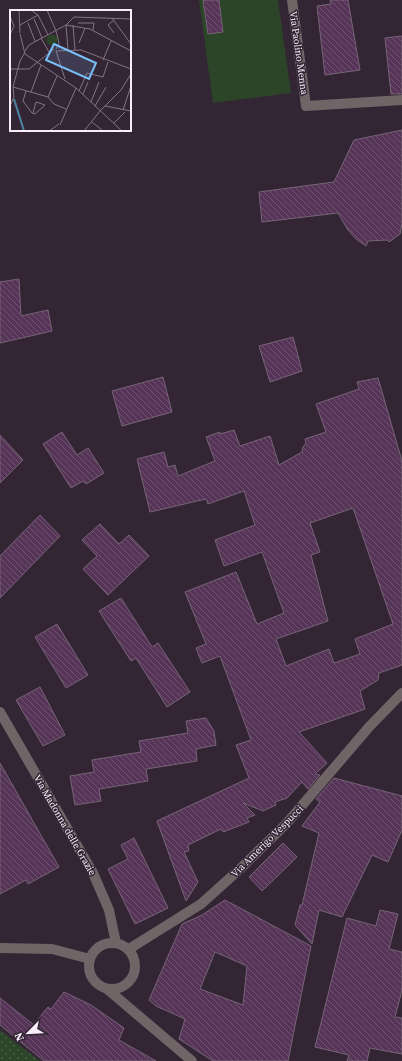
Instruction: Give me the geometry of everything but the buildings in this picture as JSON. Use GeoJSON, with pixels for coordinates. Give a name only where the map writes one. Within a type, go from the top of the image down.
{"type":"FeatureCollection","features":[{"type":"Feature","properties":{"kind":"street","name":"Via Paolino Menna"},"geometry":{"type":"LineString","coordinates":[[292,0],[306,106],[402,100]]}},
{"type":"Feature","properties":{"kind":"street","name":"Via Amerigo Vespucci"},"geometry":{"type":"LineString","coordinates":[[128,949],[201,904],[241,868],[287,823],[369,727],[402,693]]}},
{"type":"Feature","properties":{"kind":"street","name":"Via Madonna delle Grazie"},"geometry":{"type":"LineString","coordinates":[[0,712],[93,873],[109,910],[116,943]]}},
{"type":"Feature","properties":{"kind":"street"},"geometry":{"type":"LineString","coordinates":[[107,989],[122,988],[133,977],[136,963],[128,949],[116,943],[105,944],[98,947],[90,959],[88,966],[93,980],[98,985],[107,989],[192,1061]]}},
{"type":"Feature","properties":{"kind":"street"},"geometry":{"type":"LineString","coordinates":[[0,948],[52,949],[90,959]]}},
{"type":"Feature","properties":{"kind":"green space"},"geometry":{"type":"Polygon","coordinates":[[[199,0],[278,0],[291,93],[213,103],[199,0]]]}},
{"type":"Feature","properties":{"kind":"green space"},"geometry":{"type":"Polygon","coordinates":[[[0,1030],[40,1061],[0,1061],[0,1030]]]}}]}
